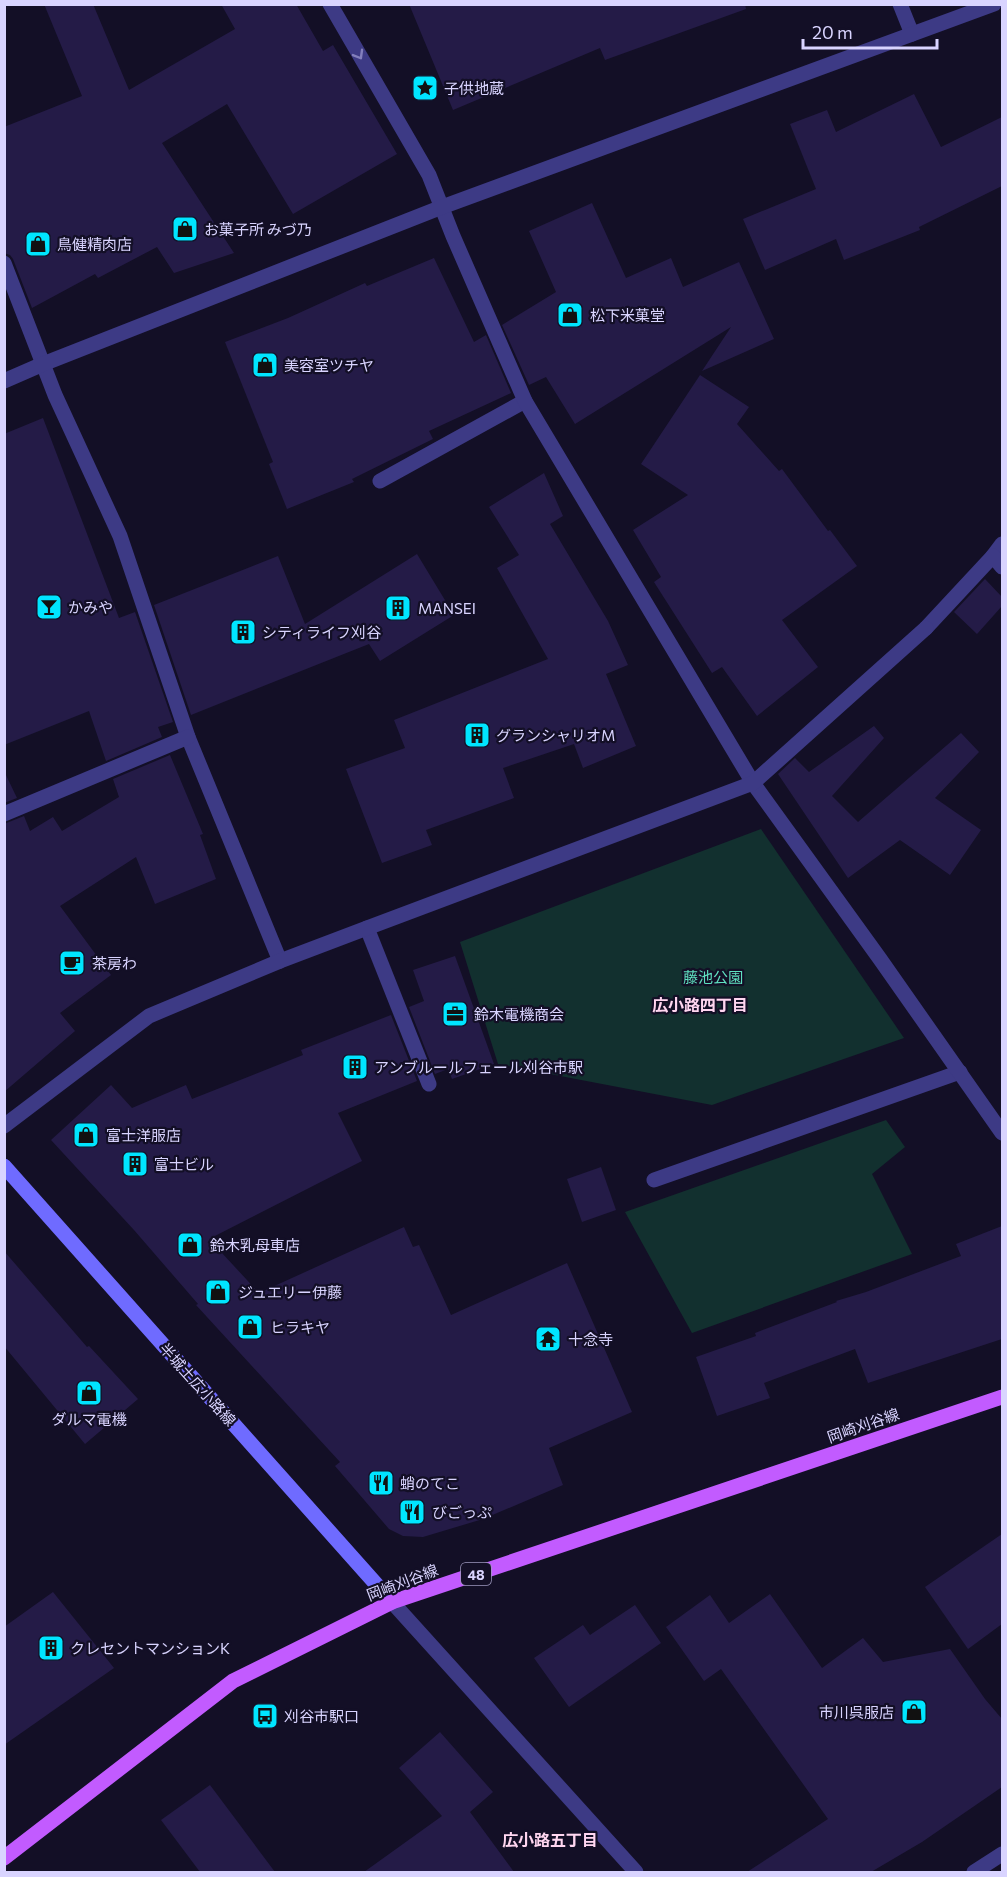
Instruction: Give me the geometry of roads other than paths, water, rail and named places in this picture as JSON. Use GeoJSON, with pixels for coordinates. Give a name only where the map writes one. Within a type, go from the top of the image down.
{"type":"FeatureCollection","features":[{"type":"Feature","properties":{"kind":"main road","name":"半城土広小路線"},"geometry":{"type":"LineString","coordinates":[[4,1166],[392,1602]]}},
{"type":"Feature","properties":{"kind":"main road","name":"岡崎刈谷線"},"geometry":{"type":"LineString","coordinates":[[4,1858],[233,1681],[392,1602],[1002,1397]]}},
{"type":"Feature","properties":{"kind":"street"},"geometry":{"type":"LineString","coordinates":[[330,4],[429,175],[525,401],[753,783],[1002,1133]]}},
{"type":"Feature","properties":{"kind":"street"},"geometry":{"type":"LineString","coordinates":[[900,4],[912,34]]}},
{"type":"Feature","properties":{"kind":"street"},"geometry":{"type":"LineString","coordinates":[[4,381],[442,207],[994,4]]}},
{"type":"Feature","properties":{"kind":"street"},"geometry":{"type":"LineString","coordinates":[[4,263],[55,395],[120,536],[188,737],[280,961]]}},
{"type":"Feature","properties":{"kind":"street"},"geometry":{"type":"LineString","coordinates":[[380,481],[525,401]]}},
{"type":"Feature","properties":{"kind":"street"},"geometry":{"type":"LineString","coordinates":[[4,1126],[149,1016],[367,927],[753,783],[926,628],[999,556]]}},
{"type":"Feature","properties":{"kind":"street"},"geometry":{"type":"LineString","coordinates":[[4,814],[188,737]]}},
{"type":"Feature","properties":{"kind":"street"},"geometry":{"type":"LineString","coordinates":[[367,927],[429,1084]]}},
{"type":"Feature","properties":{"kind":"street"},"geometry":{"type":"LineString","coordinates":[[654,1180],[960,1072]]}},
{"type":"Feature","properties":{"kind":"street"},"geometry":{"type":"LineString","coordinates":[[392,1602],[636,1872]]}},
{"type":"Feature","properties":{"kind":"street"},"geometry":{"type":"LineString","coordinates":[[974,1872],[1002,1854]]}},
{"type":"Feature","properties":{"kind":"place","name":"子供地蔵"},"geometry":{"type":"Point","coordinates":[425,88]}},
{"type":"Feature","properties":{"kind":"place","name":"お菓子所 みづ乃"},"geometry":{"type":"Point","coordinates":[185,229]}},
{"type":"Feature","properties":{"kind":"place","name":"鳥健精肉店"},"geometry":{"type":"Point","coordinates":[38,244]}},
{"type":"Feature","properties":{"kind":"place","name":"松下米菓堂"},"geometry":{"type":"Point","coordinates":[570,315]}},
{"type":"Feature","properties":{"kind":"place","name":"美容室ツチヤ"},"geometry":{"type":"Point","coordinates":[265,365]}},
{"type":"Feature","properties":{"kind":"place","name":"かみや"},"geometry":{"type":"Point","coordinates":[49,607]}},
{"type":"Feature","properties":{"kind":"place","name":"MANSEI"},"geometry":{"type":"Point","coordinates":[398,608]}},
{"type":"Feature","properties":{"kind":"place","name":"シティライフ刈谷"},"geometry":{"type":"Point","coordinates":[243,632]}},
{"type":"Feature","properties":{"kind":"place","name":"グランシャリオM"},"geometry":{"type":"Point","coordinates":[477,735]}},
{"type":"Feature","properties":{"kind":"place","name":"茶房わ"},"geometry":{"type":"Point","coordinates":[72,963]}},
{"type":"Feature","properties":{"kind":"place","name":"鈴木電機商会"},"geometry":{"type":"Point","coordinates":[455,1014]}},
{"type":"Feature","properties":{"kind":"place","name":"アンブルールフェール刈谷市駅"},"geometry":{"type":"Point","coordinates":[355,1067]}},
{"type":"Feature","properties":{"kind":"place","name":"富士洋服店"},"geometry":{"type":"Point","coordinates":[86,1135]}},
{"type":"Feature","properties":{"kind":"place","name":"富士ビル"},"geometry":{"type":"Point","coordinates":[135,1164]}},
{"type":"Feature","properties":{"kind":"place","name":"鈴木乳母車店"},"geometry":{"type":"Point","coordinates":[190,1245]}},
{"type":"Feature","properties":{"kind":"place","name":"ジュエリー伊藤"},"geometry":{"type":"Point","coordinates":[218,1292]}},
{"type":"Feature","properties":{"kind":"place","name":"ヒラキヤ"},"geometry":{"type":"Point","coordinates":[250,1327]}},
{"type":"Feature","properties":{"kind":"place","name":"十念寺"},"geometry":{"type":"Point","coordinates":[548,1339]}},
{"type":"Feature","properties":{"kind":"place","name":"ダルマ電機"},"geometry":{"type":"Point","coordinates":[89,1393]}},
{"type":"Feature","properties":{"kind":"place","name":"蛸のてこ"},"geometry":{"type":"Point","coordinates":[381,1483]}},
{"type":"Feature","properties":{"kind":"place","name":"びごっぷ"},"geometry":{"type":"Point","coordinates":[412,1512]}},
{"type":"Feature","properties":{"kind":"place","name":"クレセントマンションK"},"geometry":{"type":"Point","coordinates":[51,1648]}},
{"type":"Feature","properties":{"kind":"place","name":"市川呉服店"},"geometry":{"type":"Point","coordinates":[914,1712]}},
{"type":"Feature","properties":{"kind":"place","name":"刈谷市駅口"},"geometry":{"type":"Point","coordinates":[265,1716]}},
{"type":"Feature","properties":{"kind":"district","name":"広小路四丁目"},"geometry":{"type":"Point","coordinates":[700,1004]}},
{"type":"Feature","properties":{"kind":"district","name":"広小路五丁目"},"geometry":{"type":"Point","coordinates":[550,1839]}},
{"type":"Feature","properties":{"kind":"park label","name":"藤池公園"},"geometry":{"type":"Point","coordinates":[713,977]}}]}
